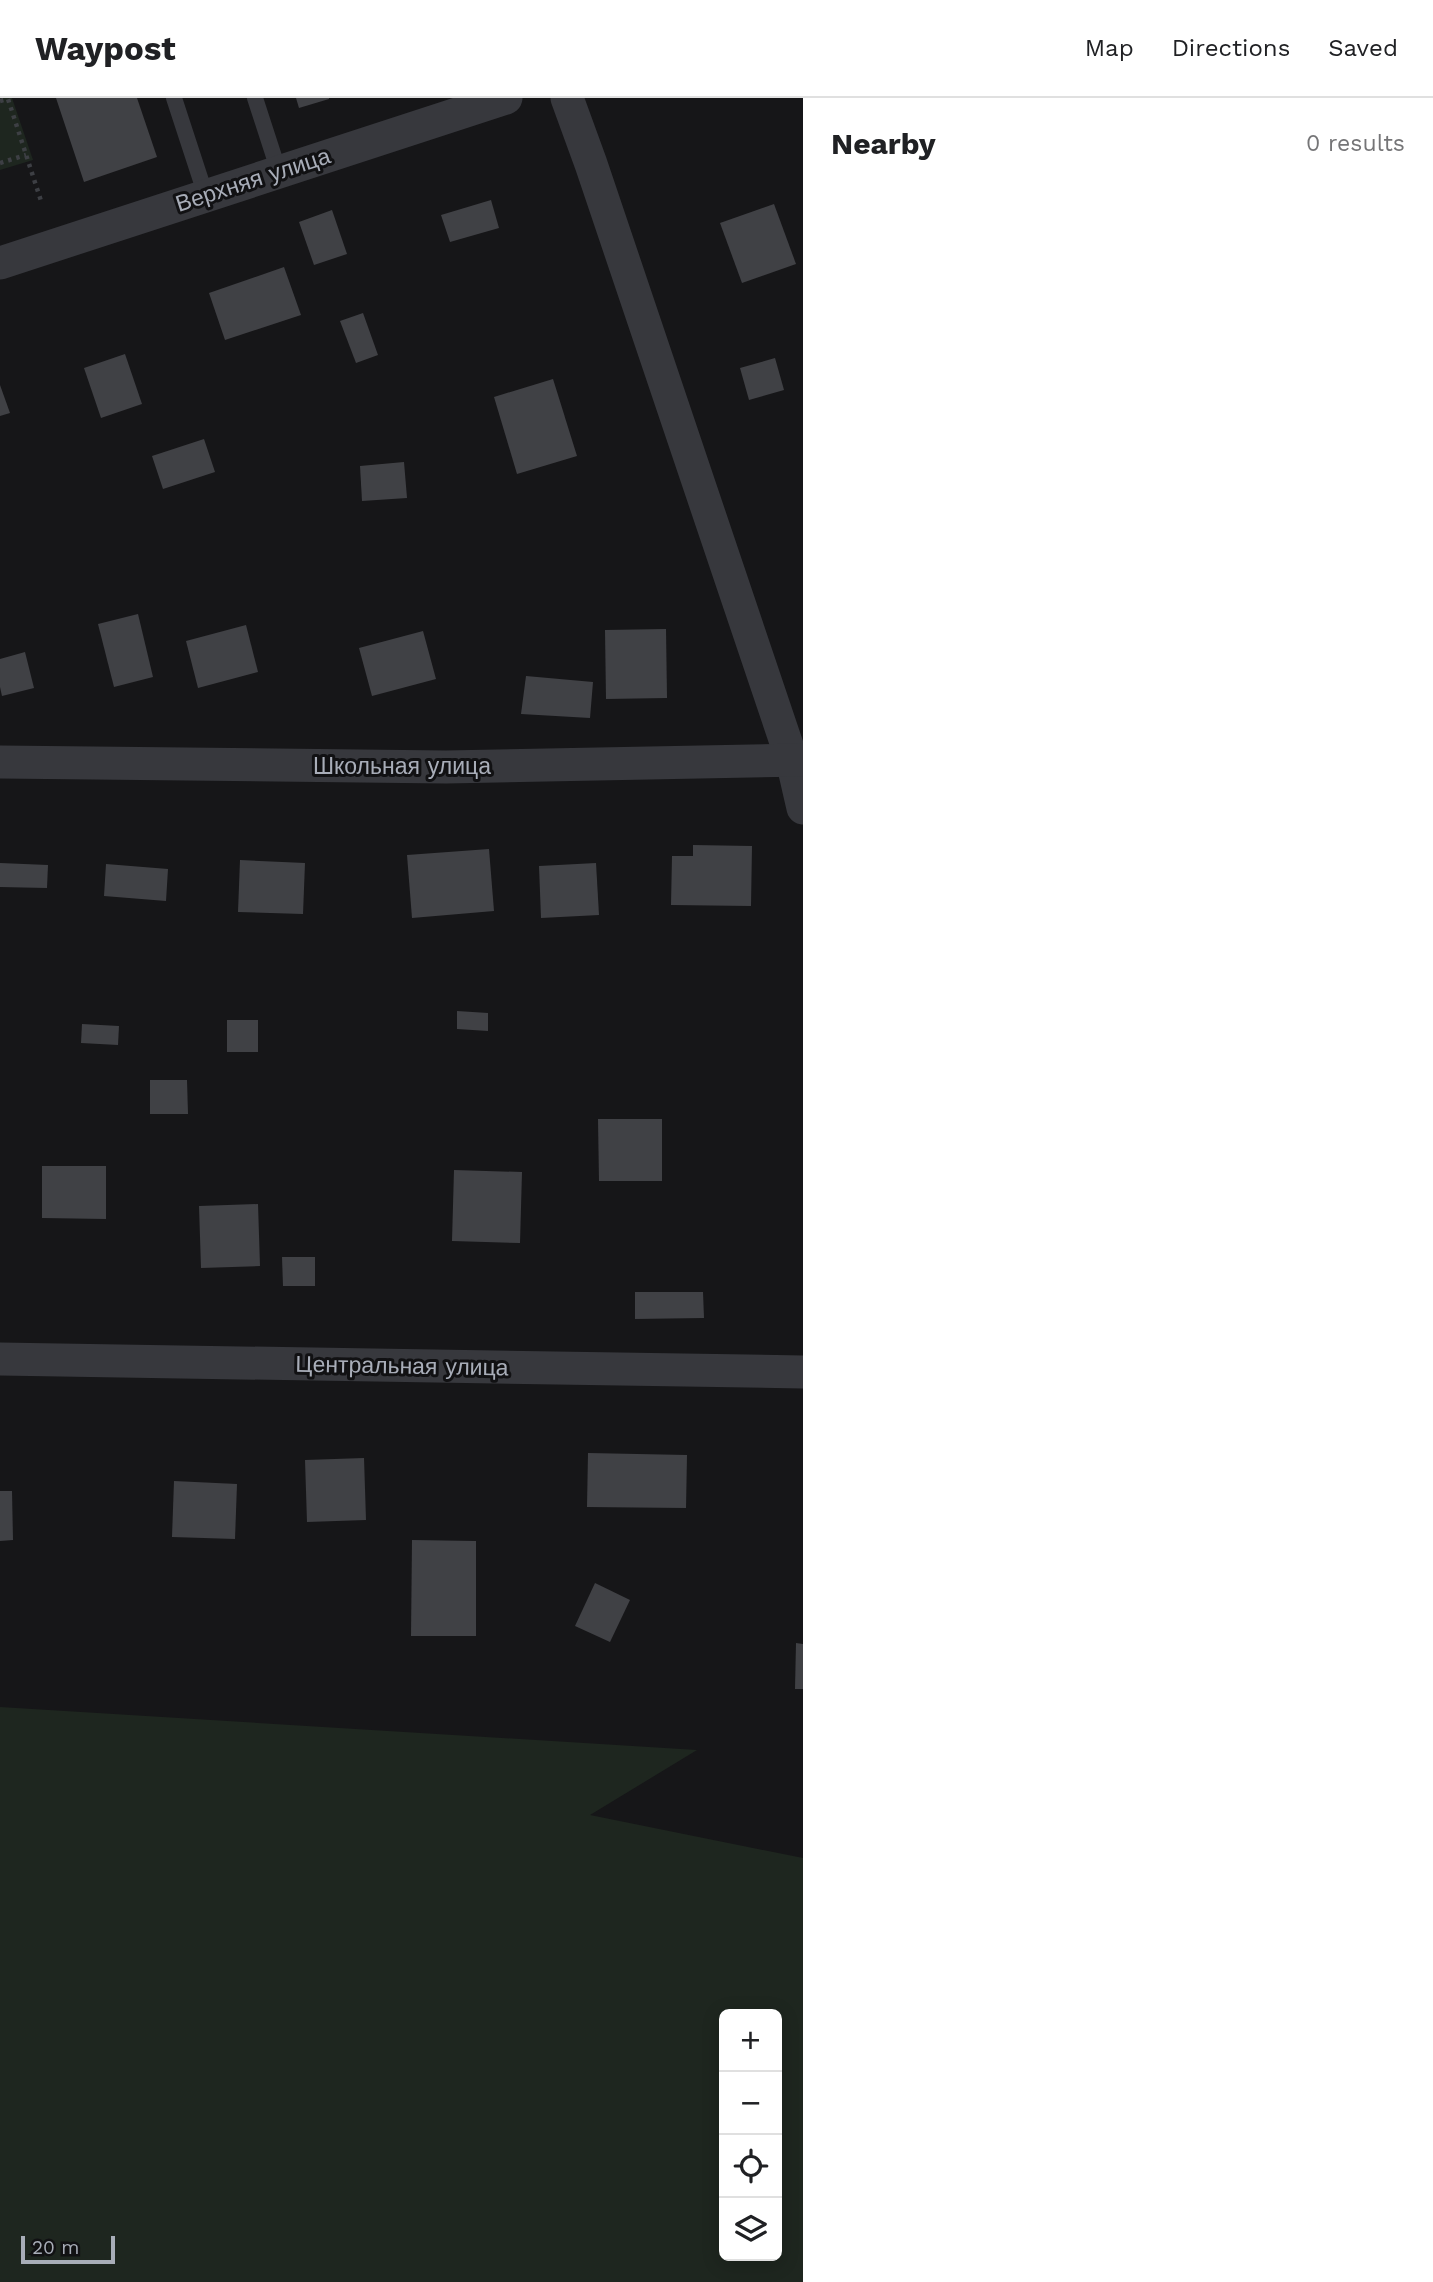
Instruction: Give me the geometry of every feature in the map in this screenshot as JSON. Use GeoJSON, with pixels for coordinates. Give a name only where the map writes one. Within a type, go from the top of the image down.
{"type":"FeatureCollection","features":[{"type":"Feature","properties":{"kind":"street","name":"Верхняя улица"},"geometry":{"type":"LineString","coordinates":[[0,263],[279,172],[459,105],[506,98]]}},
{"type":"Feature","properties":{"kind":"street"},"geometry":{"type":"LineString","coordinates":[[568,98],[797,760],[803,808]]}},
{"type":"Feature","properties":{"kind":"street","name":"Школьная улица"},"geometry":{"type":"LineString","coordinates":[[0,762],[446,767],[797,760]]}},
{"type":"Feature","properties":{"kind":"street","name":"Центральная улица"},"geometry":{"type":"LineString","coordinates":[[0,1359],[803,1372]]}},
{"type":"Feature","properties":{"kind":"lane"},"geometry":{"type":"LineString","coordinates":[[174,98],[206,196]]}},
{"type":"Feature","properties":{"kind":"lane"},"geometry":{"type":"LineString","coordinates":[[255,98],[279,172]]}},
{"type":"Feature","properties":{"kind":"path"},"geometry":{"type":"LineString","coordinates":[[0,102],[8,99],[43,204]]}},
{"type":"Feature","properties":{"kind":"path"},"geometry":{"type":"LineString","coordinates":[[0,163],[26,155]]}},
{"type":"Feature","properties":{"kind":"shaded area"},"geometry":{"type":"Polygon","coordinates":[[[0,98],[12,98],[33,160],[0,170],[0,98]]]}},
{"type":"Feature","properties":{"kind":"shaded area"},"geometry":{"type":"Polygon","coordinates":[[[0,1707],[697,1750],[590,1815],[803,1858],[803,2282],[0,2282],[0,1707]]]}},
{"type":"Feature","properties":{"kind":"building"},"geometry":{"type":"Polygon","coordinates":[[[56,98],[137,98],[157,157],[84,182],[56,98]]]}},
{"type":"Feature","properties":{"kind":"building"},"geometry":{"type":"Polygon","coordinates":[[[296,98],[329,98],[329,99],[299,108],[296,98]]]}},
{"type":"Feature","properties":{"kind":"building"},"geometry":{"type":"Polygon","coordinates":[[[491,200],[499,228],[450,242],[441,215],[491,200]]]}},
{"type":"Feature","properties":{"kind":"building"},"geometry":{"type":"Polygon","coordinates":[[[774,204],[796,264],[742,283],[720,223],[774,204]]]}},
{"type":"Feature","properties":{"kind":"building"},"geometry":{"type":"Polygon","coordinates":[[[332,210],[347,254],[314,265],[299,222],[332,210]]]}},
{"type":"Feature","properties":{"kind":"building"},"geometry":{"type":"Polygon","coordinates":[[[284,267],[301,315],[225,340],[209,293],[284,267]]]}},
{"type":"Feature","properties":{"kind":"building"},"geometry":{"type":"Polygon","coordinates":[[[363,313],[378,355],[356,363],[340,321],[363,313]]]}},
{"type":"Feature","properties":{"kind":"building"},"geometry":{"type":"Polygon","coordinates":[[[125,354],[142,404],[101,418],[84,368],[125,354]]]}},
{"type":"Feature","properties":{"kind":"building"},"geometry":{"type":"Polygon","coordinates":[[[775,358],[784,390],[749,400],[740,368],[775,358]]]}},
{"type":"Feature","properties":{"kind":"building"},"geometry":{"type":"Polygon","coordinates":[[[553,379],[577,456],[517,474],[494,397],[553,379]]]}},
{"type":"Feature","properties":{"kind":"building"},"geometry":{"type":"Polygon","coordinates":[[[0,385],[10,413],[0,416],[0,385]]]}},
{"type":"Feature","properties":{"kind":"building"},"geometry":{"type":"Polygon","coordinates":[[[204,439],[215,472],[163,489],[152,456],[204,439]]]}},
{"type":"Feature","properties":{"kind":"building"},"geometry":{"type":"Polygon","coordinates":[[[404,462],[407,498],[362,501],[360,466],[404,462]]]}},
{"type":"Feature","properties":{"kind":"building"},"geometry":{"type":"Polygon","coordinates":[[[138,614],[153,677],[114,687],[98,624],[138,614]]]}},
{"type":"Feature","properties":{"kind":"building"},"geometry":{"type":"Polygon","coordinates":[[[246,625],[258,672],[198,688],[186,641],[246,625]]]}},
{"type":"Feature","properties":{"kind":"building"},"geometry":{"type":"Polygon","coordinates":[[[666,629],[667,698],[606,699],[605,630],[666,629]]]}},
{"type":"Feature","properties":{"kind":"building"},"geometry":{"type":"Polygon","coordinates":[[[423,631],[436,679],[372,696],[359,648],[423,631]]]}},
{"type":"Feature","properties":{"kind":"building"},"geometry":{"type":"Polygon","coordinates":[[[25,652],[34,688],[2,696],[0,659],[25,652]]]}},
{"type":"Feature","properties":{"kind":"building"},"geometry":{"type":"Polygon","coordinates":[[[526,676],[593,682],[590,718],[521,714],[526,676]]]}},
{"type":"Feature","properties":{"kind":"building"},"geometry":{"type":"Polygon","coordinates":[[[693,845],[752,846],[751,906],[671,905],[672,856],[693,856],[693,845]]]}},
{"type":"Feature","properties":{"kind":"building"},"geometry":{"type":"Polygon","coordinates":[[[489,849],[494,911],[412,918],[407,855],[489,849]]]}},
{"type":"Feature","properties":{"kind":"building"},"geometry":{"type":"Polygon","coordinates":[[[240,860],[305,863],[303,914],[238,912],[240,860]]]}},
{"type":"Feature","properties":{"kind":"building"},"geometry":{"type":"Polygon","coordinates":[[[0,863],[48,865],[47,888],[0,887],[0,863]]]}},
{"type":"Feature","properties":{"kind":"building"},"geometry":{"type":"Polygon","coordinates":[[[596,863],[599,915],[541,918],[539,866],[596,863]]]}},
{"type":"Feature","properties":{"kind":"building"},"geometry":{"type":"Polygon","coordinates":[[[106,864],[168,869],[166,901],[104,896],[106,864]]]}},
{"type":"Feature","properties":{"kind":"building"},"geometry":{"type":"Polygon","coordinates":[[[457,1011],[488,1013],[488,1031],[457,1029],[457,1011]]]}},
{"type":"Feature","properties":{"kind":"building"},"geometry":{"type":"Polygon","coordinates":[[[227,1020],[258,1020],[258,1052],[227,1052],[227,1020]]]}},
{"type":"Feature","properties":{"kind":"building"},"geometry":{"type":"Polygon","coordinates":[[[82,1024],[119,1026],[118,1045],[81,1043],[82,1024]]]}},
{"type":"Feature","properties":{"kind":"building"},"geometry":{"type":"Polygon","coordinates":[[[150,1080],[187,1080],[188,1114],[150,1114],[150,1080]]]}},
{"type":"Feature","properties":{"kind":"building"},"geometry":{"type":"Polygon","coordinates":[[[598,1119],[662,1119],[662,1181],[599,1181],[598,1119]]]}},
{"type":"Feature","properties":{"kind":"building"},"geometry":{"type":"Polygon","coordinates":[[[42,1166],[106,1166],[106,1219],[42,1218],[42,1166]]]}},
{"type":"Feature","properties":{"kind":"building"},"geometry":{"type":"Polygon","coordinates":[[[454,1170],[522,1172],[520,1243],[452,1241],[454,1170]]]}},
{"type":"Feature","properties":{"kind":"building"},"geometry":{"type":"Polygon","coordinates":[[[258,1204],[260,1266],[201,1268],[199,1206],[258,1204]]]}},
{"type":"Feature","properties":{"kind":"building"},"geometry":{"type":"Polygon","coordinates":[[[282,1257],[315,1257],[315,1286],[283,1286],[282,1257]]]}},
{"type":"Feature","properties":{"kind":"building"},"geometry":{"type":"Polygon","coordinates":[[[635,1292],[703,1292],[704,1318],[635,1319],[635,1292]]]}},
{"type":"Feature","properties":{"kind":"building"},"geometry":{"type":"Polygon","coordinates":[[[588,1453],[687,1455],[686,1508],[587,1507],[588,1453]]]}},
{"type":"Feature","properties":{"kind":"building"},"geometry":{"type":"Polygon","coordinates":[[[364,1458],[366,1520],[307,1522],[305,1460],[364,1458]]]}},
{"type":"Feature","properties":{"kind":"building"},"geometry":{"type":"Polygon","coordinates":[[[174,1481],[237,1484],[235,1539],[172,1537],[174,1481]]]}},
{"type":"Feature","properties":{"kind":"building"},"geometry":{"type":"Polygon","coordinates":[[[0,1491],[12,1491],[13,1540],[0,1541],[0,1491]]]}},
{"type":"Feature","properties":{"kind":"building"},"geometry":{"type":"Polygon","coordinates":[[[412,1540],[476,1541],[476,1636],[411,1636],[412,1540]]]}},
{"type":"Feature","properties":{"kind":"building"},"geometry":{"type":"Polygon","coordinates":[[[595,1583],[630,1600],[610,1642],[575,1626],[595,1583]]]}},
{"type":"Feature","properties":{"kind":"building"},"geometry":{"type":"Polygon","coordinates":[[[796,1643],[803,1644],[803,1689],[795,1689],[796,1643]]]}}]}
